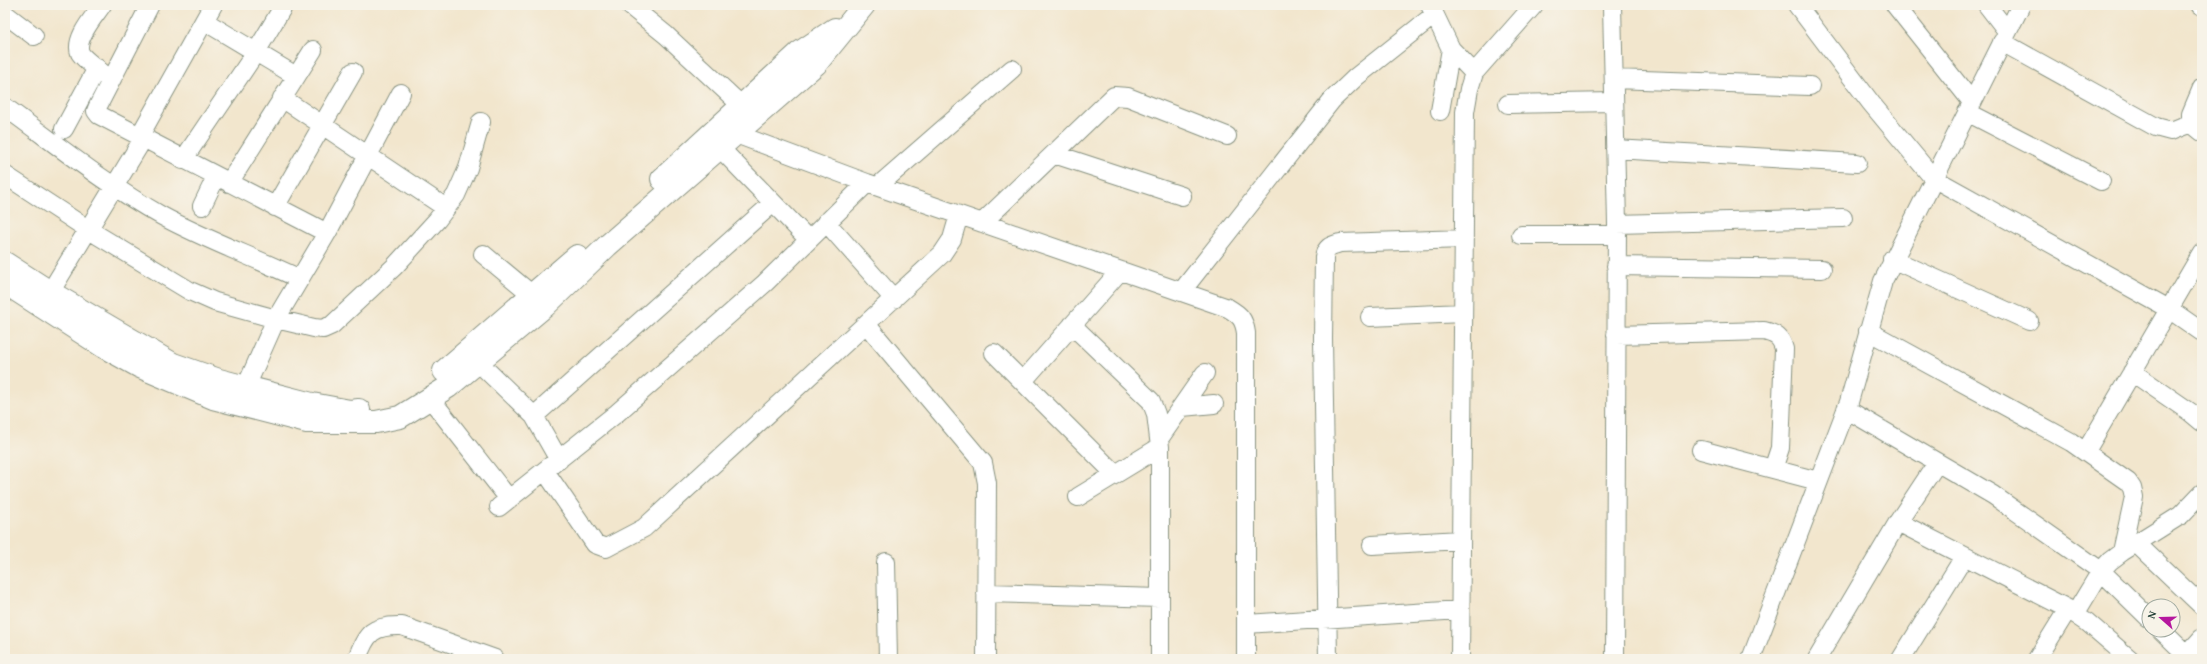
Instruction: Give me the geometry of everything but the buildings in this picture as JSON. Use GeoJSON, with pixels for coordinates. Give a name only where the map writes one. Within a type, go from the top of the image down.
{"type":"FeatureCollection","features":[{"type":"Feature","properties":{"kind":"main road"},"geometry":{"type":"LineString","coordinates":[[5,283],[46,299],[174,364],[219,380],[242,396],[307,422],[376,422],[400,417],[448,387],[478,362],[539,301],[799,53],[858,11]]}},
{"type":"Feature","properties":{"kind":"main road"},"geometry":{"type":"LineString","coordinates":[[242,396],[312,404],[350,411],[377,409],[394,404],[438,376],[539,301],[607,246],[816,64],[858,11]]}},
{"type":"Feature","properties":{"kind":"main road"},"geometry":{"type":"LineString","coordinates":[[5,263],[46,299]]}},
{"type":"Feature","properties":{"kind":"street"},"geometry":{"type":"LineString","coordinates":[[102,5],[81,37],[79,47],[81,54],[111,80]]}},
{"type":"Feature","properties":{"kind":"street"},"geometry":{"type":"LineString","coordinates":[[150,5],[96,111],[99,115],[183,160],[327,233]]}},
{"type":"Feature","properties":{"kind":"street"},"geometry":{"type":"LineString","coordinates":[[46,299],[114,187],[213,5]]}},
{"type":"Feature","properties":{"kind":"street"},"geometry":{"type":"LineString","coordinates":[[183,160],[256,52],[284,5]]}},
{"type":"Feature","properties":{"kind":"street"},"geometry":{"type":"LineString","coordinates":[[629,5],[666,35],[742,106]]}},
{"type":"Feature","properties":{"kind":"street"},"geometry":{"type":"LineString","coordinates":[[1460,659],[1465,112],[1468,89],[1474,73],[1534,5]]}},
{"type":"Feature","properties":{"kind":"street"},"geometry":{"type":"LineString","coordinates":[[1612,5],[1617,229],[1615,659]]}},
{"type":"Feature","properties":{"kind":"street"},"geometry":{"type":"LineString","coordinates":[[1797,5],[1870,102],[1933,178],[2169,309],[2202,332]]}},
{"type":"Feature","properties":{"kind":"street"},"geometry":{"type":"LineString","coordinates":[[1895,5],[1969,107],[2102,181]]}},
{"type":"Feature","properties":{"kind":"street"},"geometry":{"type":"LineString","coordinates":[[1988,5],[2005,37],[2156,127],[2171,131],[2197,128],[2191,114],[2202,88]]}},
{"type":"Feature","properties":{"kind":"street"},"geometry":{"type":"LineString","coordinates":[[1751,659],[1846,409],[1883,281],[1892,259],[2021,5]]}},
{"type":"Feature","properties":{"kind":"street"},"geometry":{"type":"LineString","coordinates":[[1182,292],[1332,100],[1432,10],[1451,48],[1474,73]]}},
{"type":"Feature","properties":{"kind":"street"},"geometry":{"type":"LineString","coordinates":[[5,14],[34,36]]}},
{"type":"Feature","properties":{"kind":"street"},"geometry":{"type":"LineString","coordinates":[[204,21],[296,76]]}},
{"type":"Feature","properties":{"kind":"street"},"geometry":{"type":"LineString","coordinates":[[1440,111],[1451,48]]}},
{"type":"Feature","properties":{"kind":"street"},"geometry":{"type":"LineString","coordinates":[[202,206],[282,98],[313,50]]}},
{"type":"Feature","properties":{"kind":"street"},"geometry":{"type":"LineString","coordinates":[[64,129],[97,68]]}},
{"type":"Feature","properties":{"kind":"street"},"geometry":{"type":"LineString","coordinates":[[430,398],[504,503],[635,398],[765,283],[826,222],[1012,69]]}},
{"type":"Feature","properties":{"kind":"street"},"geometry":{"type":"LineString","coordinates":[[275,207],[353,72]]}},
{"type":"Feature","properties":{"kind":"street"},"geometry":{"type":"LineString","coordinates":[[1614,79],[1810,86]]}},
{"type":"Feature","properties":{"kind":"street"},"geometry":{"type":"LineString","coordinates":[[242,396],[276,320],[327,233],[401,94]]}},
{"type":"Feature","properties":{"kind":"street"},"geometry":{"type":"LineString","coordinates":[[982,223],[1114,96],[1128,97],[1227,136]]}},
{"type":"Feature","properties":{"kind":"street"},"geometry":{"type":"LineString","coordinates":[[282,98],[446,208]]}},
{"type":"Feature","properties":{"kind":"street"},"geometry":{"type":"LineString","coordinates":[[1508,104],[1614,102]]}},
{"type":"Feature","properties":{"kind":"street"},"geometry":{"type":"LineString","coordinates":[[5,107],[114,187],[180,224],[300,279]]}},
{"type":"Feature","properties":{"kind":"street"},"geometry":{"type":"LineString","coordinates":[[5,175],[89,230],[190,291],[215,302],[276,320],[323,329],[332,325],[394,267],[456,195],[468,168],[481,122]]}},
{"type":"Feature","properties":{"kind":"street"},"geometry":{"type":"LineString","coordinates":[[728,141],[872,184],[1228,308],[1239,314],[1245,322],[1246,659]]}},
{"type":"Feature","properties":{"kind":"street"},"geometry":{"type":"LineString","coordinates":[[728,141],[774,203],[809,240]]}},
{"type":"Feature","properties":{"kind":"street"},"geometry":{"type":"LineString","coordinates":[[1615,149],[1857,163]]}},
{"type":"Feature","properties":{"kind":"street"},"geometry":{"type":"LineString","coordinates":[[1054,154],[1182,196]]}},
{"type":"Feature","properties":{"kind":"street"},"geometry":{"type":"LineString","coordinates":[[534,416],[774,203]]}},
{"type":"Feature","properties":{"kind":"street"},"geometry":{"type":"LineString","coordinates":[[545,471],[595,544],[606,548],[644,528],[942,254],[952,239],[959,215]]}},
{"type":"Feature","properties":{"kind":"street"},"geometry":{"type":"LineString","coordinates":[[1521,235],[1843,218]]}},
{"type":"Feature","properties":{"kind":"street"},"geometry":{"type":"LineString","coordinates":[[826,222],[894,299]]}},
{"type":"Feature","properties":{"kind":"street"},"geometry":{"type":"LineString","coordinates":[[1328,659],[1322,340],[1324,257],[1326,250],[1330,246],[1340,243],[1464,238]]}},
{"type":"Feature","properties":{"kind":"street"},"geometry":{"type":"LineString","coordinates":[[2086,451],[2202,253]]}},
{"type":"Feature","properties":{"kind":"street"},"geometry":{"type":"LineString","coordinates":[[483,254],[539,301]]}},
{"type":"Feature","properties":{"kind":"street"},"geometry":{"type":"LineString","coordinates":[[1892,259],[2029,321]]}},
{"type":"Feature","properties":{"kind":"street"},"geometry":{"type":"LineString","coordinates":[[1616,266],[1822,269]]}},
{"type":"Feature","properties":{"kind":"street"},"geometry":{"type":"LineString","coordinates":[[1023,381],[1120,270]]}},
{"type":"Feature","properties":{"kind":"street"},"geometry":{"type":"LineString","coordinates":[[1370,317],[1463,314]]}},
{"type":"Feature","properties":{"kind":"street"},"geometry":{"type":"LineString","coordinates":[[866,324],[983,463],[987,483],[986,659]]}},
{"type":"Feature","properties":{"kind":"street"},"geometry":{"type":"LineString","coordinates":[[1072,325],[1151,401],[1156,414],[1160,443],[1160,659]]}},
{"type":"Feature","properties":{"kind":"street"},"geometry":{"type":"LineString","coordinates":[[1616,335],[1764,331],[1775,333],[1781,340],[1784,349],[1780,448],[1773,469]]}},
{"type":"Feature","properties":{"kind":"street"},"geometry":{"type":"LineString","coordinates":[[1868,331],[2086,451],[2128,482],[2132,488],[2134,497],[2129,547]]}},
{"type":"Feature","properties":{"kind":"street"},"geometry":{"type":"LineString","coordinates":[[994,353],[1116,474]]}},
{"type":"Feature","properties":{"kind":"street"},"geometry":{"type":"LineString","coordinates":[[478,362],[534,416],[559,460]]}},
{"type":"Feature","properties":{"kind":"street"},"geometry":{"type":"LineString","coordinates":[[2132,372],[2202,422]]}},
{"type":"Feature","properties":{"kind":"street"},"geometry":{"type":"LineString","coordinates":[[1078,497],[1116,474],[1160,443],[1205,373]]}},
{"type":"Feature","properties":{"kind":"street"},"geometry":{"type":"LineString","coordinates":[[1182,407],[1214,404]]}},
{"type":"Feature","properties":{"kind":"street"},"geometry":{"type":"LineString","coordinates":[[1846,409],[1937,463],[1981,487],[2101,571],[2141,610]]}},
{"type":"Feature","properties":{"kind":"street"},"geometry":{"type":"LineString","coordinates":[[1701,450],[1818,482]]}},
{"type":"Feature","properties":{"kind":"street"},"geometry":{"type":"LineString","coordinates":[[1817,659],[1898,522],[1937,463]]}},
{"type":"Feature","properties":{"kind":"street"},"geometry":{"type":"LineString","coordinates":[[2037,659],[2101,571],[2129,547],[2181,515],[2202,493]]}},
{"type":"Feature","properties":{"kind":"street"},"geometry":{"type":"LineString","coordinates":[[1898,522],[2072,612],[2110,640],[2130,659]]}},
{"type":"Feature","properties":{"kind":"street"},"geometry":{"type":"LineString","coordinates":[[1372,545],[1461,540]]}},
{"type":"Feature","properties":{"kind":"street"},"geometry":{"type":"LineString","coordinates":[[2129,547],[2202,606]]}},
{"type":"Feature","properties":{"kind":"street"},"geometry":{"type":"LineString","coordinates":[[1901,659],[1964,557]]}},
{"type":"Feature","properties":{"kind":"street"},"geometry":{"type":"LineString","coordinates":[[886,562],[888,659]]}},
{"type":"Feature","properties":{"kind":"street"},"geometry":{"type":"LineString","coordinates":[[986,593],[1160,598]]}},
{"type":"Feature","properties":{"kind":"street"},"geometry":{"type":"LineString","coordinates":[[1246,624],[1460,610]]}},
{"type":"Feature","properties":{"kind":"street"},"geometry":{"type":"LineString","coordinates":[[357,659],[368,634],[380,627],[402,626],[496,659]]}},
{"type":"Feature","properties":{"kind":"street"},"geometry":{"type":"LineString","coordinates":[[2168,638],[2187,658],[2202,638]]}},
{"type":"Feature","properties":{"kind":"street"},"geometry":{"type":"LineString","coordinates":[[2109,659],[2110,640]]}}]}
